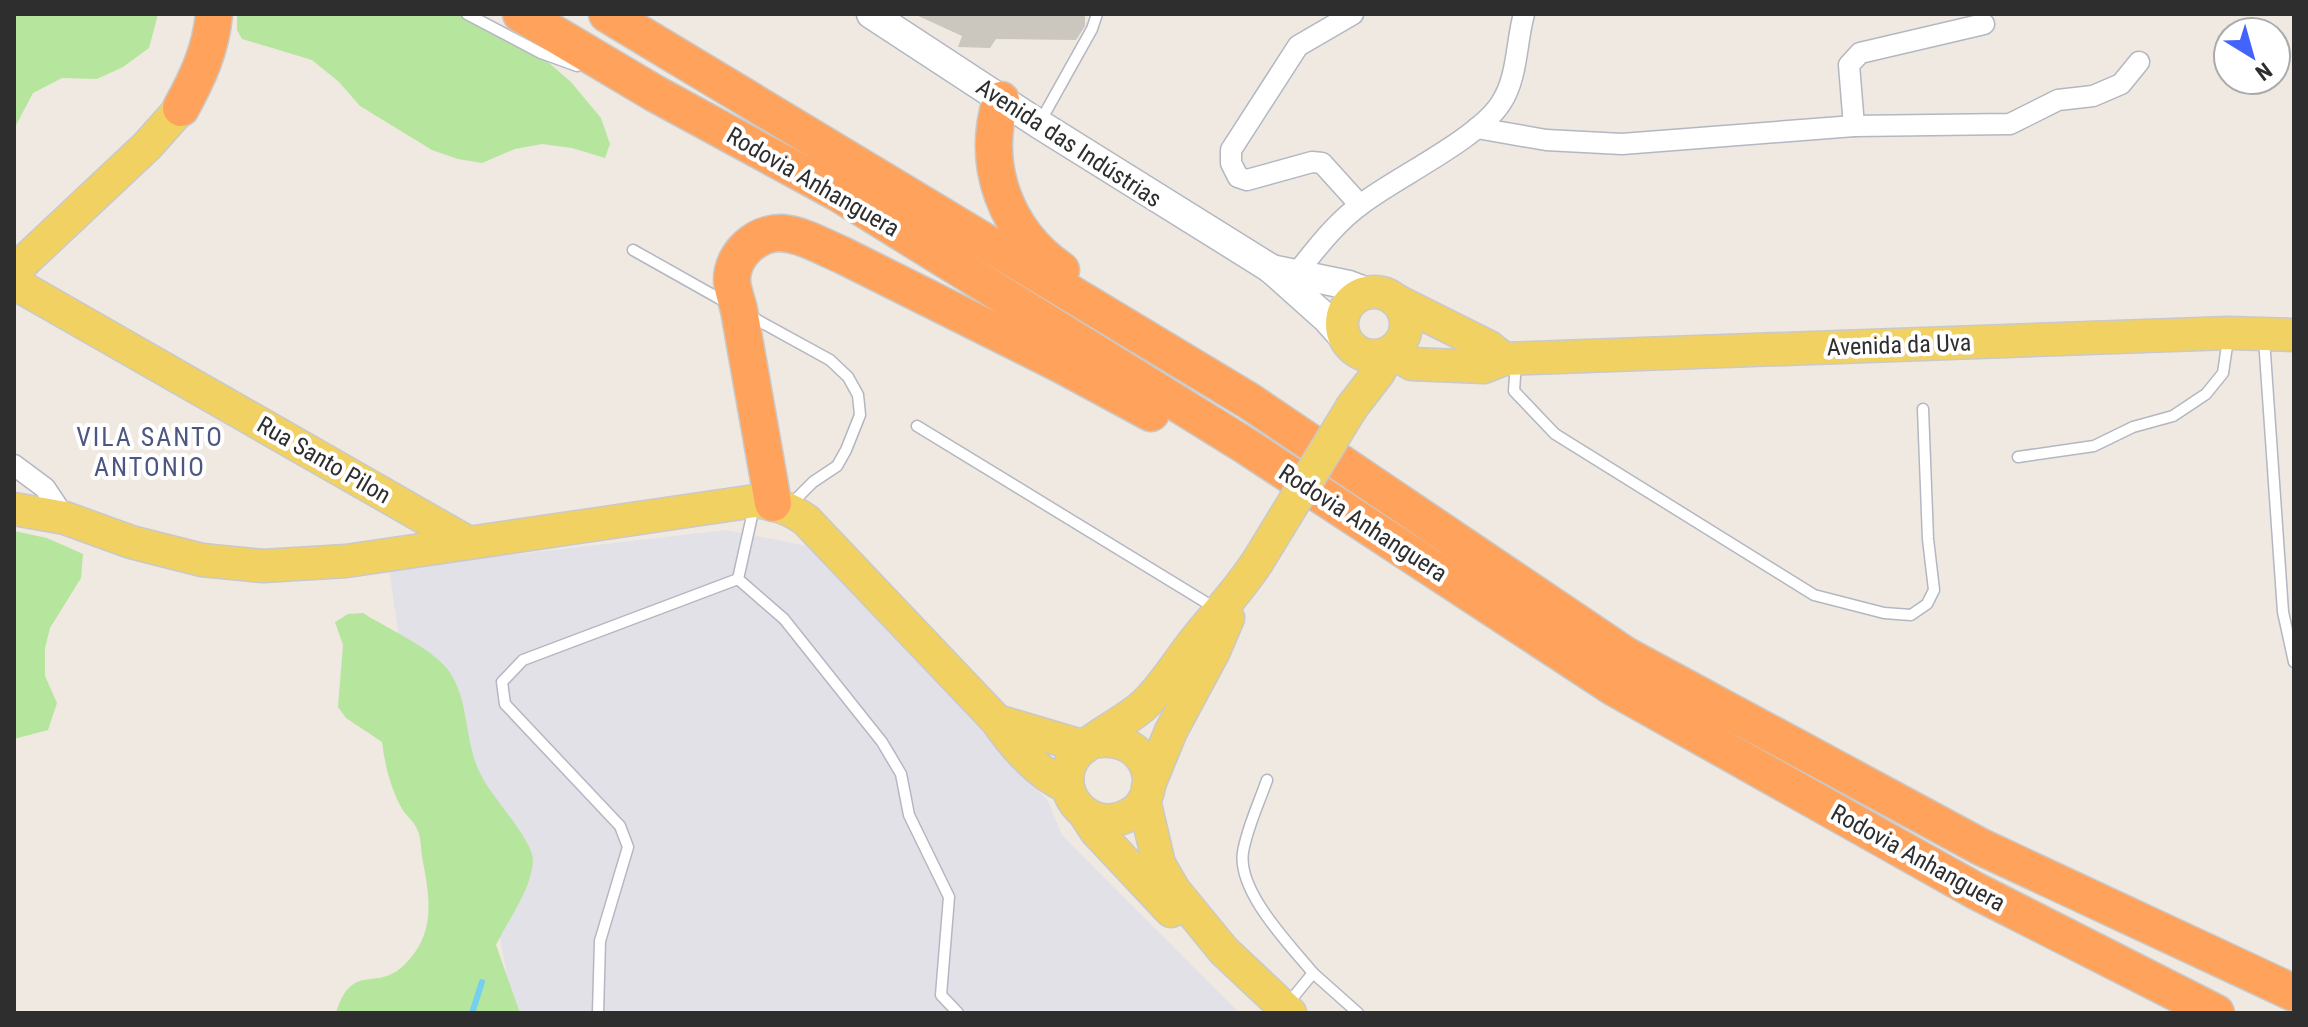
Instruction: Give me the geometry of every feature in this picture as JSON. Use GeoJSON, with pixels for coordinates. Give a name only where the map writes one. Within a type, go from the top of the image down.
{"type":"FeatureCollection","features":[{"type":"Feature","properties":{"kind":"highway"},"geometry":{"type":"LineString","coordinates":[[181,108],[200,73],[212,34],[214,14]]}},
{"type":"Feature","properties":{"kind":"highway","name":"Rodovia Anhanguera"},"geometry":{"type":"LineString","coordinates":[[521,14],[654,93],[838,193],[1246,446],[1613,687],[1976,891],[2216,1013]]}},
{"type":"Feature","properties":{"kind":"highway","name":"Rodovia Anhanguera"},"geometry":{"type":"LineString","coordinates":[[607,14],[1249,401],[1625,655],[1981,847],[2294,993]]}},
{"type":"Feature","properties":{"kind":"highway"},"geometry":{"type":"LineString","coordinates":[[1001,100],[993,124],[993,154],[1000,191],[1013,220],[1029,242],[1056,267],[1208,367],[1249,401]]}},
{"type":"Feature","properties":{"kind":"highway"},"geometry":{"type":"LineString","coordinates":[[772,504],[739,310],[731,280],[736,261],[745,248],[761,238],[781,233],[807,239],[1062,365],[1188,433],[1246,446]]}},
{"type":"Feature","properties":{"kind":"main road","name":"Avenida das Indústrias"},"geometry":{"type":"LineString","coordinates":[[871,14],[1039,124],[1283,271],[1326,318],[1370,349]]}},
{"type":"Feature","properties":{"kind":"main road"},"geometry":{"type":"LineString","coordinates":[[14,271],[147,146],[181,108]]}},
{"type":"Feature","properties":{"kind":"main road","name":"Avenida das Indústrias"},"geometry":{"type":"LineString","coordinates":[[1283,271],[1349,285],[1381,296]]}},
{"type":"Feature","properties":{"kind":"main road","name":"Rua Santo Pilon"},"geometry":{"type":"LineString","coordinates":[[14,283],[467,542]]}},
{"type":"Feature","properties":{"kind":"main road"},"geometry":{"type":"LineString","coordinates":[[1381,296],[1403,309],[1405,332],[1400,343],[1370,349],[1341,329],[1344,310],[1350,301],[1381,296],[1510,359]]}},
{"type":"Feature","properties":{"kind":"main road","name":"Avenida da Uva"},"geometry":{"type":"LineString","coordinates":[[1370,349],[1412,364],[1484,367],[1510,359],[2229,333],[2279,334]]}},
{"type":"Feature","properties":{"kind":"main road"},"geometry":{"type":"LineString","coordinates":[[1250,573],[1145,704],[1089,744],[1070,765],[1068,787],[1077,807],[1085,814],[1097,820],[1124,818],[1135,811],[1146,794],[1171,731],[1214,651],[1250,573],[1353,404],[1361,367],[1370,349]]}},
{"type":"Feature","properties":{"kind":"main road"},"geometry":{"type":"LineString","coordinates":[[388,555],[403,538],[404,528],[396,501]]}},
{"type":"Feature","properties":{"kind":"main road"},"geometry":{"type":"LineString","coordinates":[[14,509],[65,518],[131,542],[202,560],[263,566],[346,561],[467,542],[772,504],[806,520],[997,721],[1011,742],[1050,780],[1068,787]]}},
{"type":"Feature","properties":{"kind":"main road"},"geometry":{"type":"LineString","coordinates":[[997,721],[1089,744],[1107,739],[1134,749],[1143,759],[1148,773],[1146,794],[1159,864],[1174,890],[1224,951],[1288,1010]]}},
{"type":"Feature","properties":{"kind":"main road"},"geometry":{"type":"LineString","coordinates":[[1085,814],[1096,831],[1192,934],[1224,951]]}},
{"type":"Feature","properties":{"kind":"street"},"geometry":{"type":"LineString","coordinates":[[1353,14],[1298,46],[1231,150],[1231,163],[1238,177],[1247,180],[1312,162],[1322,163],[1360,205]]}},
{"type":"Feature","properties":{"kind":"street"},"geometry":{"type":"LineString","coordinates":[[1283,271],[1322,241],[1360,205],[1477,128],[1502,102],[1516,63],[1523,16]]}},
{"type":"Feature","properties":{"kind":"street"},"geometry":{"type":"LineString","coordinates":[[1854,126],[1849,65],[1852,59],[1860,53],[1984,24]]}},
{"type":"Feature","properties":{"kind":"street"},"geometry":{"type":"LineString","coordinates":[[1477,128],[1546,140],[1622,144],[1854,126],[2010,124],[2058,100],[2093,96],[2121,84],[2139,62]]}},
{"type":"Feature","properties":{"kind":"street"},"geometry":{"type":"LineString","coordinates":[[14,465],[45,488],[65,518]]}},
{"type":"Feature","properties":{"kind":"lane"},"geometry":{"type":"LineString","coordinates":[[467,14],[541,53],[583,68]]}},
{"type":"Feature","properties":{"kind":"lane"},"geometry":{"type":"LineString","coordinates":[[1039,124],[1092,29],[1097,14]]}},
{"type":"Feature","properties":{"kind":"lane"},"geometry":{"type":"LineString","coordinates":[[597,73],[654,93]]}},
{"type":"Feature","properties":{"kind":"lane"},"geometry":{"type":"LineString","coordinates":[[598,1013],[600,941],[628,847],[620,826],[505,704],[502,682],[523,660],[738,579],[772,504],[837,466],[860,415],[858,395],[848,377],[830,360],[633,250]]}},
{"type":"Feature","properties":{"kind":"lane"},"geometry":{"type":"LineString","coordinates":[[2018,457],[2094,446],[2133,427],[2173,416],[2206,394],[2223,373],[2229,333]]}},
{"type":"Feature","properties":{"kind":"lane"},"geometry":{"type":"LineString","coordinates":[[2279,334],[2283,612],[2294,662]]}},
{"type":"Feature","properties":{"kind":"lane"},"geometry":{"type":"LineString","coordinates":[[1510,359],[1514,391],[1555,434],[1814,595],[1884,613],[1911,615],[1927,604],[1934,590],[1928,539],[1923,409]]}},
{"type":"Feature","properties":{"kind":"lane"},"geometry":{"type":"LineString","coordinates":[[917,426],[1220,611]]}},
{"type":"Feature","properties":{"kind":"lane"},"geometry":{"type":"LineString","coordinates":[[738,579],[784,619],[882,742],[901,774],[909,815],[949,897],[941,995],[958,1013]]}},
{"type":"Feature","properties":{"kind":"lane"},"geometry":{"type":"LineString","coordinates":[[1267,780],[1242,854],[1248,886],[1280,933],[1313,973],[1358,1013]]}},
{"type":"Feature","properties":{"kind":"lane"},"geometry":{"type":"LineString","coordinates":[[1288,1010],[1313,973]]}},
{"type":"Feature","properties":{"kind":"shaded area"},"geometry":{"type":"Polygon","coordinates":[[[726,530],[807,546],[1048,801],[1062,835],[1239,1013],[514,1013],[492,895],[407,693],[389,569],[726,530]]]}},
{"type":"Feature","properties":{"kind":"green space"},"geometry":{"type":"Polygon","coordinates":[[[14,14],[158,14],[149,48],[123,67],[97,79],[62,78],[33,93],[14,129],[14,14]]]}},
{"type":"Feature","properties":{"kind":"green space"},"geometry":{"type":"Polygon","coordinates":[[[237,14],[469,14],[542,57],[571,82],[601,118],[610,144],[605,158],[572,148],[542,144],[515,149],[482,163],[432,150],[360,106],[339,82],[312,60],[242,39],[237,30],[237,14]]]}},
{"type":"Feature","properties":{"kind":"green space"},"geometry":{"type":"Polygon","coordinates":[[[14,531],[47,538],[83,554],[81,578],[50,628],[45,648],[45,676],[57,703],[48,730],[14,739],[14,531]]]}},
{"type":"Feature","properties":{"kind":"green space"},"geometry":{"type":"Polygon","coordinates":[[[363,613],[421,647],[449,671],[460,695],[481,775],[532,853],[528,883],[496,945],[520,1013],[336,1013],[342,997],[357,982],[392,974],[402,967],[421,942],[428,915],[419,834],[396,796],[382,742],[346,718],[338,707],[343,645],[335,622],[348,614],[363,613]]]}},
{"type":"Feature","properties":{"kind":"building"},"geometry":{"type":"Polygon","coordinates":[[[914,14],[1085,14],[1085,26],[1076,40],[996,39],[990,48],[958,47],[962,36],[914,14]]]}},
{"type":"Feature","properties":{"kind":"waterway"},"geometry":{"type":"LineString","coordinates":[[472,1013],[482,982]]}},
{"type":"Feature","properties":{"kind":"district","name":"VILA SANTO ANTONIO"},"geometry":{"type":"Point","coordinates":[150,452]}}]}
